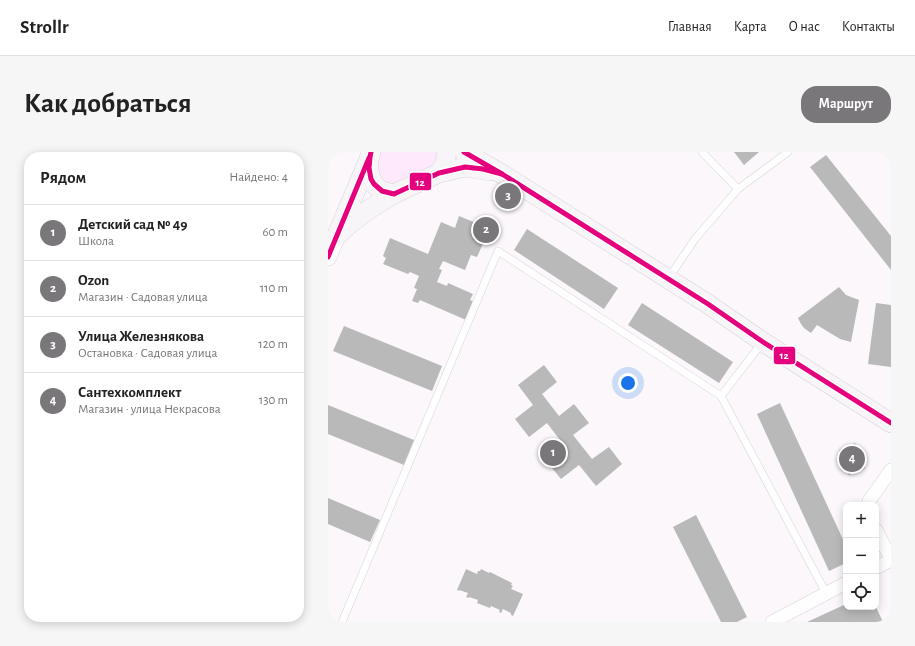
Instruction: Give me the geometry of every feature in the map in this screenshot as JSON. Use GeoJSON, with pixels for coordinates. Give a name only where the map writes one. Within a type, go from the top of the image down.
{"type":"FeatureCollection","features":[{"type":"Feature","properties":{"kind":"main road"},"geometry":{"type":"LineString","coordinates":[[439,173],[445,165],[447,158],[446,152]]}},
{"type":"Feature","properties":{"kind":"main road"},"geometry":{"type":"LineString","coordinates":[[464,152],[502,174],[708,304],[763,342],[891,423]]}},
{"type":"Feature","properties":{"kind":"main road"},"geometry":{"type":"LineString","coordinates":[[370,155],[369,172],[374,183],[382,191],[394,194]]}},
{"type":"Feature","properties":{"kind":"main road"},"geometry":{"type":"LineString","coordinates":[[330,250],[370,155]]}},
{"type":"Feature","properties":{"kind":"main road"},"geometry":{"type":"LineString","coordinates":[[330,250],[350,223],[362,213],[394,194],[439,173],[465,167],[483,169],[502,174]]}},
{"type":"Feature","properties":{"kind":"street"},"geometry":{"type":"LineString","coordinates":[[869,502],[891,470]]}},
{"type":"Feature","properties":{"kind":"street"},"geometry":{"type":"LineString","coordinates":[[879,536],[891,560],[879,566]]}},
{"type":"Feature","properties":{"kind":"street"},"geometry":{"type":"LineString","coordinates":[[772,622],[843,584]]}},
{"type":"Feature","properties":{"kind":"lane"},"geometry":{"type":"LineString","coordinates":[[702,152],[738,189]]}},
{"type":"Feature","properties":{"kind":"lane"},"geometry":{"type":"LineString","coordinates":[[668,279],[695,240],[738,189],[788,152]]}},
{"type":"Feature","properties":{"kind":"lane"},"geometry":{"type":"LineString","coordinates":[[342,622],[498,252],[721,396],[826,593]]}},
{"type":"Feature","properties":{"kind":"lane"},"geometry":{"type":"LineString","coordinates":[[721,396],[763,342]]}},
{"type":"Feature","properties":{"kind":"shaded area"},"geometry":{"type":"Polygon","coordinates":[[[379,152],[440,152],[439,163],[394,187],[379,179],[376,159],[379,152]]]}},
{"type":"Feature","properties":{"kind":"building"},"geometry":{"type":"Polygon","coordinates":[[[734,152],[759,152],[744,165],[734,152]]]}},
{"type":"Feature","properties":{"kind":"building"},"geometry":{"type":"Polygon","coordinates":[[[826,155],[891,236],[891,270],[810,167],[826,155]]]}},
{"type":"Feature","properties":{"kind":"building"},"geometry":{"type":"Polygon","coordinates":[[[459,216],[476,223],[478,218],[496,225],[491,239],[486,237],[477,257],[471,255],[465,270],[443,261],[439,269],[442,270],[437,282],[447,286],[448,283],[473,294],[470,300],[473,301],[466,320],[420,300],[418,303],[412,301],[417,289],[414,288],[419,276],[410,272],[408,274],[383,264],[386,258],[383,256],[390,238],[428,254],[441,222],[455,228],[459,216]]]}},
{"type":"Feature","properties":{"kind":"building"},"geometry":{"type":"Polygon","coordinates":[[[527,229],[618,288],[604,309],[514,250],[527,229]]]}},
{"type":"Feature","properties":{"kind":"building"},"geometry":{"type":"Polygon","coordinates":[[[839,287],[846,295],[859,300],[851,342],[840,339],[817,325],[811,333],[804,328],[798,318],[839,287]]]}},
{"type":"Feature","properties":{"kind":"building"},"geometry":{"type":"Polygon","coordinates":[[[642,303],[733,362],[719,383],[628,325],[642,303]]]}},
{"type":"Feature","properties":{"kind":"building"},"geometry":{"type":"Polygon","coordinates":[[[876,303],[891,305],[891,367],[868,364],[876,303]]]}},
{"type":"Feature","properties":{"kind":"building"},"geometry":{"type":"Polygon","coordinates":[[[344,326],[442,366],[432,391],[333,351],[344,326]]]}},
{"type":"Feature","properties":{"kind":"building"},"geometry":{"type":"Polygon","coordinates":[[[544,365],[557,382],[542,394],[559,416],[574,404],[589,423],[573,435],[592,459],[609,447],[622,464],[596,486],[579,465],[561,479],[548,463],[566,448],[547,423],[529,437],[515,419],[533,405],[518,385],[544,365]]]}},
{"type":"Feature","properties":{"kind":"building"},"geometry":{"type":"Polygon","coordinates":[[[780,403],[843,540],[843,564],[829,571],[757,414],[780,403]]]}},
{"type":"Feature","properties":{"kind":"building"},"geometry":{"type":"Polygon","coordinates":[[[328,405],[414,440],[404,465],[328,434],[328,405]]]}},
{"type":"Feature","properties":{"kind":"building"},"geometry":{"type":"Polygon","coordinates":[[[855,443],[865,468],[849,475],[839,450],[855,443]]]}},
{"type":"Feature","properties":{"kind":"building"},"geometry":{"type":"Polygon","coordinates":[[[328,498],[380,520],[370,542],[328,524],[328,498]]]}},
{"type":"Feature","properties":{"kind":"building"},"geometry":{"type":"Polygon","coordinates":[[[696,515],[747,617],[737,622],[721,622],[673,527],[696,515]]]}},
{"type":"Feature","properties":{"kind":"building"},"geometry":{"type":"Polygon","coordinates":[[[466,569],[477,574],[481,569],[489,573],[490,572],[512,583],[511,585],[513,586],[511,589],[523,594],[513,616],[511,613],[503,609],[501,613],[499,612],[500,610],[491,606],[490,608],[477,603],[478,600],[466,597],[468,593],[457,590],[466,569]]]}},
{"type":"Feature","properties":{"kind":"building"},"geometry":{"type":"Polygon","coordinates":[[[843,605],[843,610],[877,610],[883,622],[807,622],[843,605]]]}},
{"type":"Feature","properties":{"kind":"transit line","name":"12"},"geometry":{"type":"LineString","coordinates":[[371,152],[369,168],[371,179],[382,191],[394,194],[439,173],[465,167],[483,169],[502,174]]}},
{"type":"Feature","properties":{"kind":"transit line","name":"12"},"geometry":{"type":"LineString","coordinates":[[464,152],[502,174],[708,304],[763,342],[891,423]]}},
{"type":"Feature","properties":{"kind":"transit line","name":"12"},"geometry":{"type":"LineString","coordinates":[[328,257],[369,158]]}},
{"type":"Feature","properties":{"kind":"place","name":"Улица Железнякова"},"geometry":{"type":"Point","coordinates":[508,196]}},
{"type":"Feature","properties":{"kind":"place","name":"Ozon"},"geometry":{"type":"Point","coordinates":[486,230]}},
{"type":"Feature","properties":{"kind":"place","name":"Детский сад № 49"},"geometry":{"type":"Point","coordinates":[553,453]}},
{"type":"Feature","properties":{"kind":"place","name":"Сантехкомплект"},"geometry":{"type":"Point","coordinates":[852,459]}}]}
